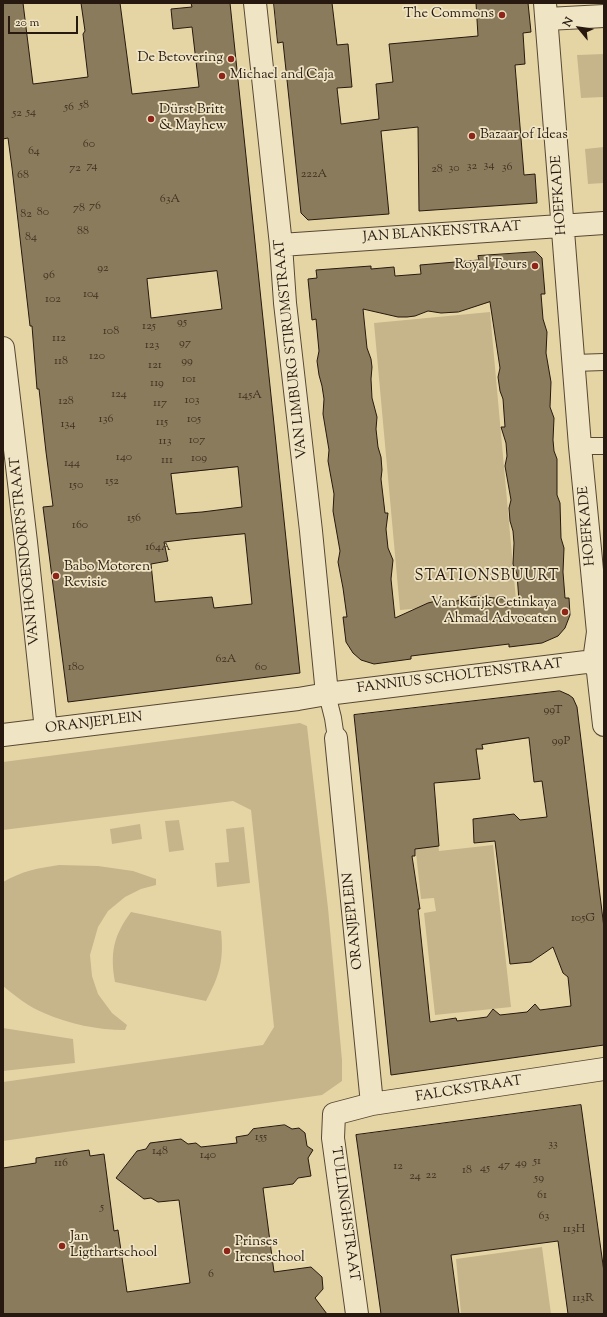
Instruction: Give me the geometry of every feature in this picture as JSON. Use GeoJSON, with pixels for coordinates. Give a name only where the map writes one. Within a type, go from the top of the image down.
{"type":"FeatureCollection","features":[{"type":"Feature","properties":{"kind":"street","name":"VAN LIMBURG STIRUMSTRAAT"},"geometry":{"type":"LineString","coordinates":[[256,3],[281,245],[285,303],[311,531],[327,694]]}},
{"type":"Feature","properties":{"kind":"street"},"geometry":{"type":"LineString","coordinates":[[546,11],[604,16]]}},
{"type":"Feature","properties":{"kind":"street","name":"HOEFKADE"},"geometry":{"type":"LineString","coordinates":[[546,11],[580,446],[599,599],[598,632],[594,661],[598,672],[604,725]]}},
{"type":"Feature","properties":{"kind":"street","name":"JAN BLANKENSTRAAT"},"geometry":{"type":"LineString","coordinates":[[281,245],[604,223]]}},
{"type":"Feature","properties":{"kind":"street","name":"VAN HOGENDORPSTRAAT"},"geometry":{"type":"LineString","coordinates":[[3,348],[46,730]]}},
{"type":"Feature","properties":{"kind":"street"},"geometry":{"type":"LineString","coordinates":[[574,363],[604,362]]}},
{"type":"Feature","properties":{"kind":"street"},"geometry":{"type":"LineString","coordinates":[[580,446],[604,446]]}},
{"type":"Feature","properties":{"kind":"street","name":"FANNIUS SCHOLTENSTRAAT"},"geometry":{"type":"LineString","coordinates":[[327,694],[594,661]]}},
{"type":"Feature","properties":{"kind":"street"},"geometry":{"type":"LineString","coordinates":[[327,694],[336,738]]}},
{"type":"Feature","properties":{"kind":"street","name":"ORANJEPLEIN"},"geometry":{"type":"LineString","coordinates":[[3,735],[298,699],[327,694]]}},
{"type":"Feature","properties":{"kind":"street","name":"ORANJEPLEIN"},"geometry":{"type":"LineString","coordinates":[[336,738],[372,1104]]}},
{"type":"Feature","properties":{"kind":"street","name":"FALCKSTRAAT"},"geometry":{"type":"LineString","coordinates":[[334,1114],[372,1104],[604,1069]]}},
{"type":"Feature","properties":{"kind":"street","name":"TULLINGHSTRAAT"},"geometry":{"type":"LineString","coordinates":[[334,1114],[333,1138],[357,1314]]}},
{"type":"Feature","properties":{"kind":"shaded area"},"geometry":{"type":"Polygon","coordinates":[[[604,54],[604,97],[581,98],[577,55],[604,54]]]}},
{"type":"Feature","properties":{"kind":"shaded area"},"geometry":{"type":"Polygon","coordinates":[[[604,147],[604,183],[588,184],[585,149],[604,147]]]}},
{"type":"Feature","properties":{"kind":"shaded area"},"geometry":{"type":"Polygon","coordinates":[[[490,312],[516,600],[400,610],[374,323],[490,312]]]}},
{"type":"Feature","properties":{"kind":"shaded area"},"geometry":{"type":"Polygon","coordinates":[[[300,723],[307,726],[328,908],[342,1060],[342,1081],[322,1095],[3,1141],[3,1082],[263,1045],[274,1027],[251,810],[233,801],[3,830],[3,762],[300,723]]]}},
{"type":"Feature","properties":{"kind":"shaded area"},"geometry":{"type":"Polygon","coordinates":[[[433,805],[439,851],[493,845],[511,1007],[435,1015],[424,913],[436,911],[434,898],[421,899],[411,807],[433,805]]]}},
{"type":"Feature","properties":{"kind":"shaded area"},"geometry":{"type":"Polygon","coordinates":[[[179,820],[184,850],[169,852],[165,821],[179,820]]]}},
{"type":"Feature","properties":{"kind":"shaded area"},"geometry":{"type":"Polygon","coordinates":[[[140,824],[142,839],[112,844],[110,829],[140,824]]]}},
{"type":"Feature","properties":{"kind":"shaded area"},"geometry":{"type":"Polygon","coordinates":[[[244,827],[250,883],[217,887],[215,863],[229,862],[226,829],[244,827]]]}},
{"type":"Feature","properties":{"kind":"shaded area"},"geometry":{"type":"Polygon","coordinates":[[[59,865],[98,866],[133,871],[156,879],[156,885],[141,889],[125,897],[108,911],[98,927],[90,955],[92,976],[98,994],[112,1013],[127,1025],[125,1030],[84,1026],[54,1017],[38,1011],[3,986],[3,882],[30,870],[59,865]]]}},
{"type":"Feature","properties":{"kind":"shaded area"},"geometry":{"type":"Polygon","coordinates":[[[131,912],[221,931],[222,951],[220,967],[215,983],[206,1001],[115,982],[113,963],[114,946],[120,929],[131,912]]]}},
{"type":"Feature","properties":{"kind":"shaded area"},"geometry":{"type":"Polygon","coordinates":[[[3,1028],[73,1039],[75,1063],[3,1071],[3,1028]]]}},
{"type":"Feature","properties":{"kind":"shaded area"},"geometry":{"type":"Polygon","coordinates":[[[542,1247],[551,1314],[461,1314],[456,1259],[542,1247]]]}},
{"type":"Feature","properties":{"kind":"building"},"geometry":{"type":"Polygon","coordinates":[[[3,3],[23,3],[33,84],[88,77],[83,34],[85,31],[81,3],[120,3],[132,94],[199,87],[192,27],[173,29],[171,9],[192,7],[191,3],[230,3],[300,673],[68,702],[43,507],[53,506],[39,389],[37,389],[32,326],[30,326],[8,138],[3,139],[3,3]],[[217,271],[147,279],[151,318],[222,309],[217,271]],[[238,467],[171,474],[176,514],[242,507],[238,467]],[[245,534],[164,542],[168,561],[151,564],[155,602],[212,597],[214,608],[252,604],[245,534]]]}},
{"type":"Feature","properties":{"kind":"building"},"geometry":{"type":"Polygon","coordinates":[[[274,3],[332,3],[337,45],[348,44],[352,87],[337,88],[341,124],[379,119],[376,84],[393,82],[389,44],[478,36],[476,3],[528,3],[531,32],[523,33],[525,64],[515,65],[524,175],[535,174],[537,203],[419,211],[418,127],[381,131],[389,214],[308,220],[301,213],[283,42],[278,43],[274,3]]]}},
{"type":"Feature","properties":{"kind":"building"},"geometry":{"type":"Polygon","coordinates":[[[536,252],[542,258],[545,294],[541,294],[543,319],[547,332],[546,353],[551,382],[550,407],[554,418],[553,440],[554,451],[557,459],[557,495],[560,503],[561,538],[564,548],[563,572],[565,598],[569,598],[570,615],[565,628],[558,636],[542,643],[509,647],[509,644],[411,656],[411,659],[374,664],[361,660],[353,653],[346,642],[343,617],[347,617],[338,562],[340,551],[333,511],[334,494],[328,461],[329,450],[323,414],[324,399],[317,361],[319,351],[316,319],[312,320],[308,279],[317,278],[316,270],[371,266],[371,269],[394,267],[395,276],[421,274],[420,265],[479,260],[478,256],[536,252]],[[490,302],[458,312],[441,313],[428,311],[415,316],[407,317],[398,317],[363,309],[367,348],[372,367],[372,398],[377,417],[376,429],[381,457],[381,479],[385,513],[388,513],[386,529],[388,548],[393,560],[391,579],[395,618],[428,603],[436,601],[454,602],[478,596],[519,601],[517,574],[513,564],[514,543],[509,508],[511,500],[505,466],[507,456],[506,443],[501,427],[505,427],[503,399],[498,377],[500,368],[490,302]]]}},
{"type":"Feature","properties":{"kind":"building"},"geometry":{"type":"Polygon","coordinates":[[[560,691],[573,698],[577,707],[604,928],[604,1045],[391,1075],[354,715],[560,691]],[[529,738],[482,745],[483,749],[476,749],[480,779],[434,783],[439,846],[415,849],[415,856],[412,856],[420,909],[418,909],[430,1022],[456,1018],[457,1021],[487,1017],[493,1009],[500,1015],[527,1012],[535,1004],[540,1010],[571,1006],[568,977],[563,973],[553,947],[531,962],[510,964],[495,841],[474,843],[473,819],[514,814],[520,820],[547,817],[542,781],[534,782],[529,738]]]}},
{"type":"Feature","properties":{"kind":"building"},"geometry":{"type":"Polygon","coordinates":[[[581,1105],[604,1272],[604,1314],[568,1314],[558,1241],[451,1255],[459,1314],[381,1314],[356,1135],[581,1105]]]}},
{"type":"Feature","properties":{"kind":"building"},"geometry":{"type":"Polygon","coordinates":[[[285,1125],[292,1129],[299,1128],[305,1133],[307,1146],[313,1150],[308,1158],[311,1176],[298,1178],[293,1184],[263,1188],[274,1272],[311,1267],[322,1277],[323,1289],[315,1298],[327,1314],[3,1314],[3,1168],[36,1163],[36,1158],[89,1150],[90,1156],[104,1154],[114,1231],[118,1230],[127,1292],[190,1283],[179,1200],[158,1202],[151,1198],[144,1199],[116,1178],[137,1151],[146,1149],[150,1143],[181,1139],[188,1144],[196,1143],[201,1147],[237,1143],[236,1137],[248,1135],[253,1129],[285,1125]]]}},
{"type":"Feature","properties":{"kind":"place","name":"The Commons"},"geometry":{"type":"Point","coordinates":[502,15]}},
{"type":"Feature","properties":{"kind":"place","name":"De Betovering"},"geometry":{"type":"Point","coordinates":[231,59]}},
{"type":"Feature","properties":{"kind":"place","name":"Michael and Caja"},"geometry":{"type":"Point","coordinates":[222,76]}},
{"type":"Feature","properties":{"kind":"place","name":"Dürst Britt & Mayhew"},"geometry":{"type":"Point","coordinates":[151,119]}},
{"type":"Feature","properties":{"kind":"place","name":"Bazaar of Ideas"},"geometry":{"type":"Point","coordinates":[472,136]}},
{"type":"Feature","properties":{"kind":"place","name":"Royal Tours"},"geometry":{"type":"Point","coordinates":[535,266]}},
{"type":"Feature","properties":{"kind":"place","name":"Babo Motoren Revisie"},"geometry":{"type":"Point","coordinates":[56,576]}},
{"type":"Feature","properties":{"kind":"place","name":"Van Kuijk Cetinkaya Ahmad Advocaten"},"geometry":{"type":"Point","coordinates":[565,612]}},
{"type":"Feature","properties":{"kind":"place","name":"Jan Ligthartschool"},"geometry":{"type":"Point","coordinates":[62,1246]}},
{"type":"Feature","properties":{"kind":"place","name":"Prinses Ireneschool"},"geometry":{"type":"Point","coordinates":[227,1251]}},
{"type":"Feature","properties":{"kind":"district","name":"STATIONSBUURT"},"geometry":{"type":"Point","coordinates":[487,577]}}]}
